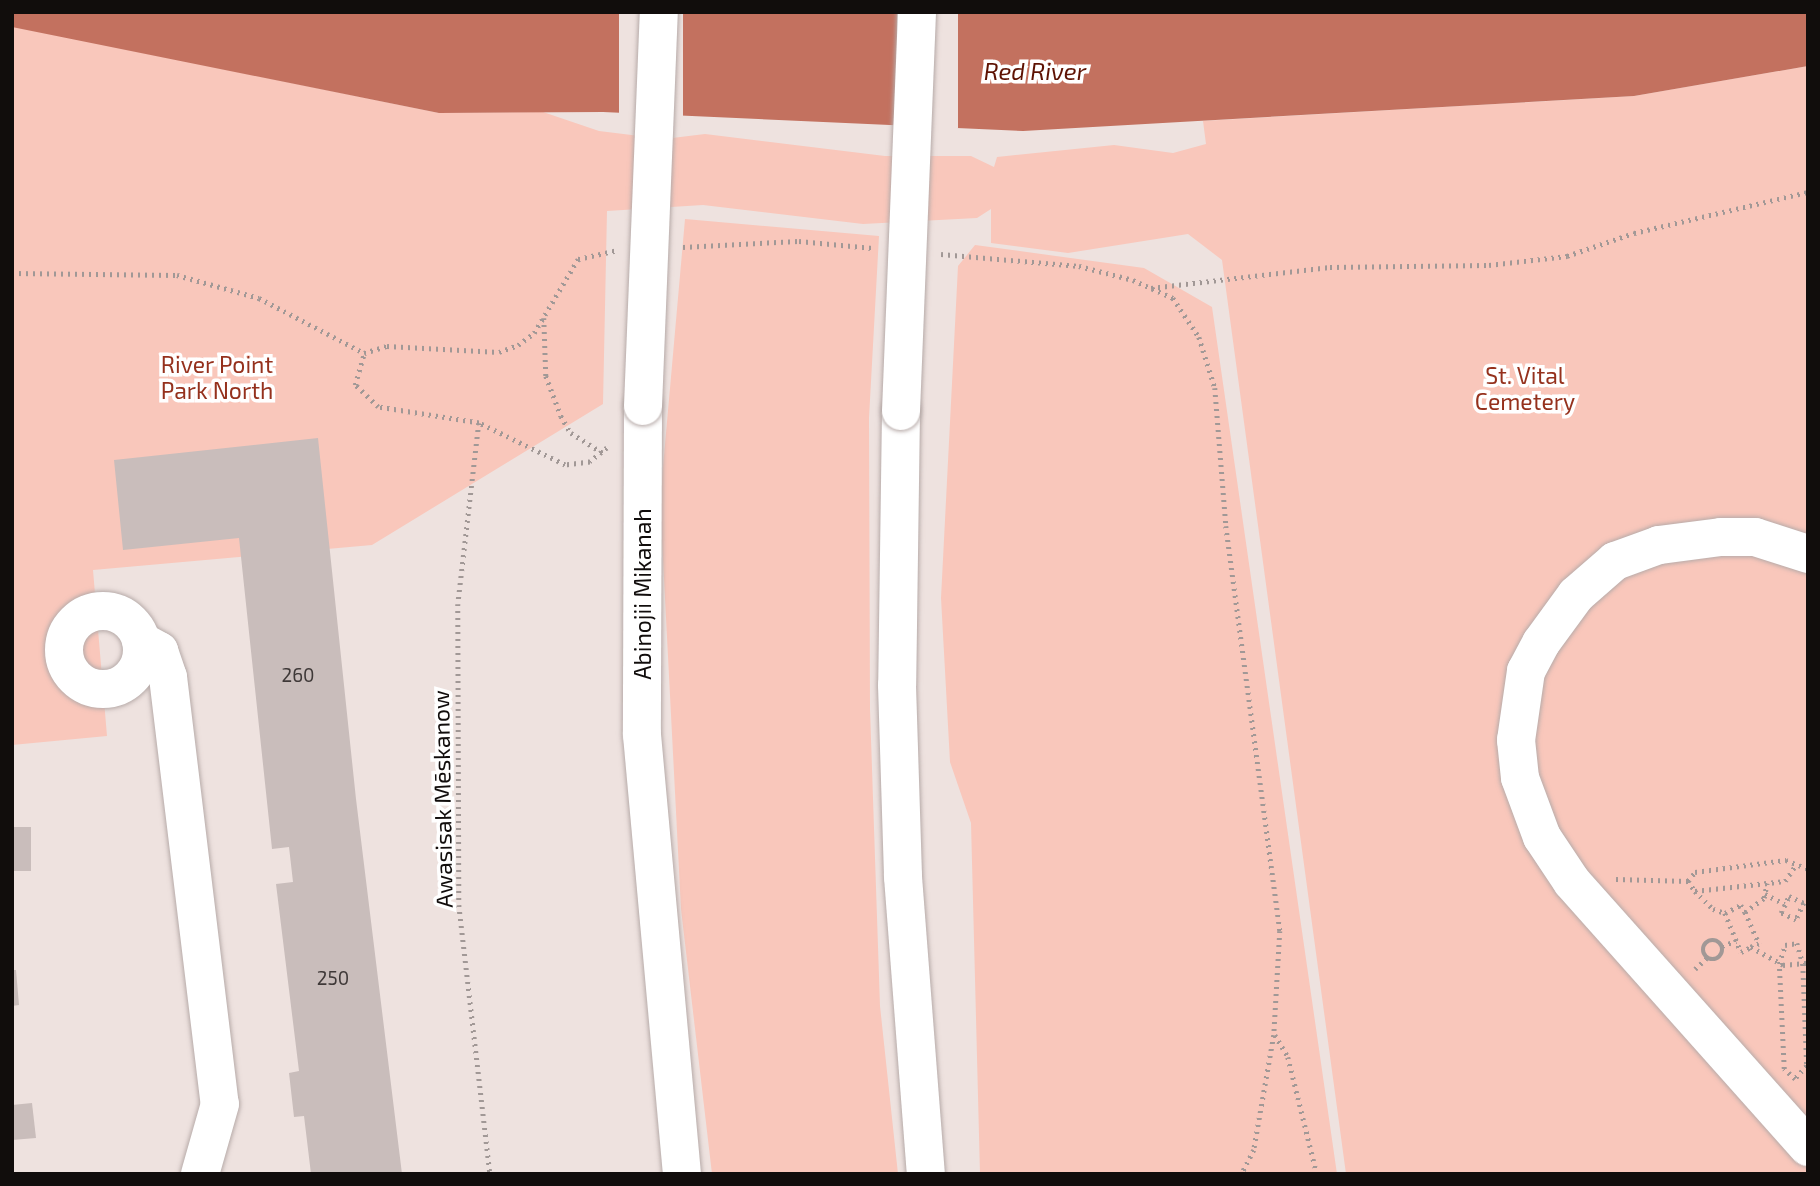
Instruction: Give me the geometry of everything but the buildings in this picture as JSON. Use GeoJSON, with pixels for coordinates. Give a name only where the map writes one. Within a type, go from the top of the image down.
{"type":"FeatureCollection","features":[{"type":"Feature","properties":{"kind":"main road","name":"Abinojii Mikanah"},"geometry":{"type":"LineString","coordinates":[[659,12],[643,406],[642,735],[672,1096],[682,1174]]}},
{"type":"Feature","properties":{"kind":"main road"},"geometry":{"type":"LineString","coordinates":[[916,12],[901,411],[898,698],[927,1171]]}},
{"type":"Feature","properties":{"kind":"main road"},"geometry":{"type":"LineString","coordinates":[[1808,554],[1755,537],[1659,544],[1615,561],[1576,595],[1541,643],[1518,708],[1520,778],[1542,837],[1584,896],[1808,1147]]}},
{"type":"Feature","properties":{"kind":"main road"},"geometry":{"type":"LineString","coordinates":[[141,641],[159,651],[168,677],[220,1104],[200,1174]]}},
{"type":"Feature","properties":{"kind":"main road"},"geometry":{"type":"LineString","coordinates":[[670,1174],[672,1096]]}},
{"type":"Feature","properties":{"kind":"path"},"geometry":{"type":"LineString","coordinates":[[1150,288],[1331,267],[1489,265],[1567,256],[1634,233],[1808,192]]}},
{"type":"Feature","properties":{"kind":"path"},"geometry":{"type":"LineString","coordinates":[[12,273],[177,275],[259,298],[364,353]]}},
{"type":"Feature","properties":{"kind":"path"},"geometry":{"type":"LineString","coordinates":[[544,313],[546,376],[561,416],[571,433],[603,453]]}},
{"type":"Feature","properties":{"kind":"path","name":"Awasisak Mēskanow"},"geometry":{"type":"LineString","coordinates":[[480,423],[458,604],[459,905],[491,1174]]}},
{"type":"Feature","properties":{"kind":"path"},"geometry":{"type":"LineString","coordinates":[[1688,881],[1695,872],[1786,860],[1808,869]]}},
{"type":"Feature","properties":{"kind":"path"},"geometry":{"type":"LineString","coordinates":[[1695,891],[1767,883],[1792,876],[1796,866]]}},
{"type":"Feature","properties":{"kind":"path"},"geometry":{"type":"LineString","coordinates":[[1584,896],[1615,879],[1688,881]]}},
{"type":"Feature","properties":{"kind":"path"},"geometry":{"type":"LineString","coordinates":[[1688,881],[1695,891],[1725,913],[1741,952],[1759,944],[1745,912],[1731,905],[1725,913]]}},
{"type":"Feature","properties":{"kind":"path"},"geometry":{"type":"LineString","coordinates":[[1745,912],[1765,894],[1767,883]]}},
{"type":"Feature","properties":{"kind":"path"},"geometry":{"type":"LineString","coordinates":[[1765,894],[1785,904]]}},
{"type":"Feature","properties":{"kind":"path"},"geometry":{"type":"LineString","coordinates":[[1789,896],[1804,903],[1796,920],[1781,913],[1785,904],[1789,896]]}},
{"type":"Feature","properties":{"kind":"path"},"geometry":{"type":"LineString","coordinates":[[1800,911],[1808,915]]}},
{"type":"Feature","properties":{"kind":"path"},"geometry":{"type":"LineString","coordinates":[[1722,946],[1719,958],[1704,955],[1709,941],[1722,946],[1736,941]]}},
{"type":"Feature","properties":{"kind":"path"},"geometry":{"type":"LineString","coordinates":[[1790,942],[1797,943],[1806,964],[1807,1064],[1800,1078],[1785,1074],[1779,964],[1790,942]]}},
{"type":"Feature","properties":{"kind":"path"},"geometry":{"type":"LineString","coordinates":[[1751,947],[1779,964],[1806,964]]}},
{"type":"Feature","properties":{"kind":"path"},"geometry":{"type":"LineString","coordinates":[[1274,1035],[1288,1057],[1317,1174]]}},
{"type":"Feature","properties":{"kind":"green space","name":"St. Vital Cemetery"},"geometry":{"type":"Polygon","coordinates":[[[12,26],[439,113],[543,112],[599,131],[664,139],[705,134],[885,156],[971,156],[994,167],[997,157],[1114,145],[1173,153],[1206,144],[1203,121],[1634,96],[1808,66],[1808,1174],[1346,1174],[1222,260],[1188,234],[1068,253],[991,243],[991,209],[977,218],[863,224],[703,205],[607,211],[603,404],[372,545],[93,570],[107,736],[12,745],[12,26]]]}},
{"type":"Feature","properties":{"kind":"green space"},"geometry":{"type":"Polygon","coordinates":[[[685,219],[879,236],[869,418],[870,709],[880,1006],[898,1174],[712,1174],[681,909],[660,501],[685,219]]]}},
{"type":"Feature","properties":{"kind":"green space"},"geometry":{"type":"Polygon","coordinates":[[[975,245],[1144,268],[1212,307],[1337,1174],[980,1174],[971,823],[950,762],[941,598],[958,266],[975,245]]]}},
{"type":"Feature","properties":{"kind":"water","name":"Red River"},"geometry":{"type":"Polygon","coordinates":[[[12,12],[1808,12],[1808,66],[1634,96],[1023,131],[603,112],[439,113],[12,27],[12,12]]]}},
{"type":"Feature","properties":{"kind":"pier"},"geometry":{"type":"Polygon","coordinates":[[[619,12],[683,12],[683,116],[619,116],[619,12]]]}},
{"type":"Feature","properties":{"kind":"pier"},"geometry":{"type":"Polygon","coordinates":[[[897,12],[958,12],[958,128],[897,128],[897,12]]]}},
{"type":"Feature","properties":{"kind":"park label","name":"River Point Park North"},"geometry":{"type":"Point","coordinates":[217,377]}}]}
